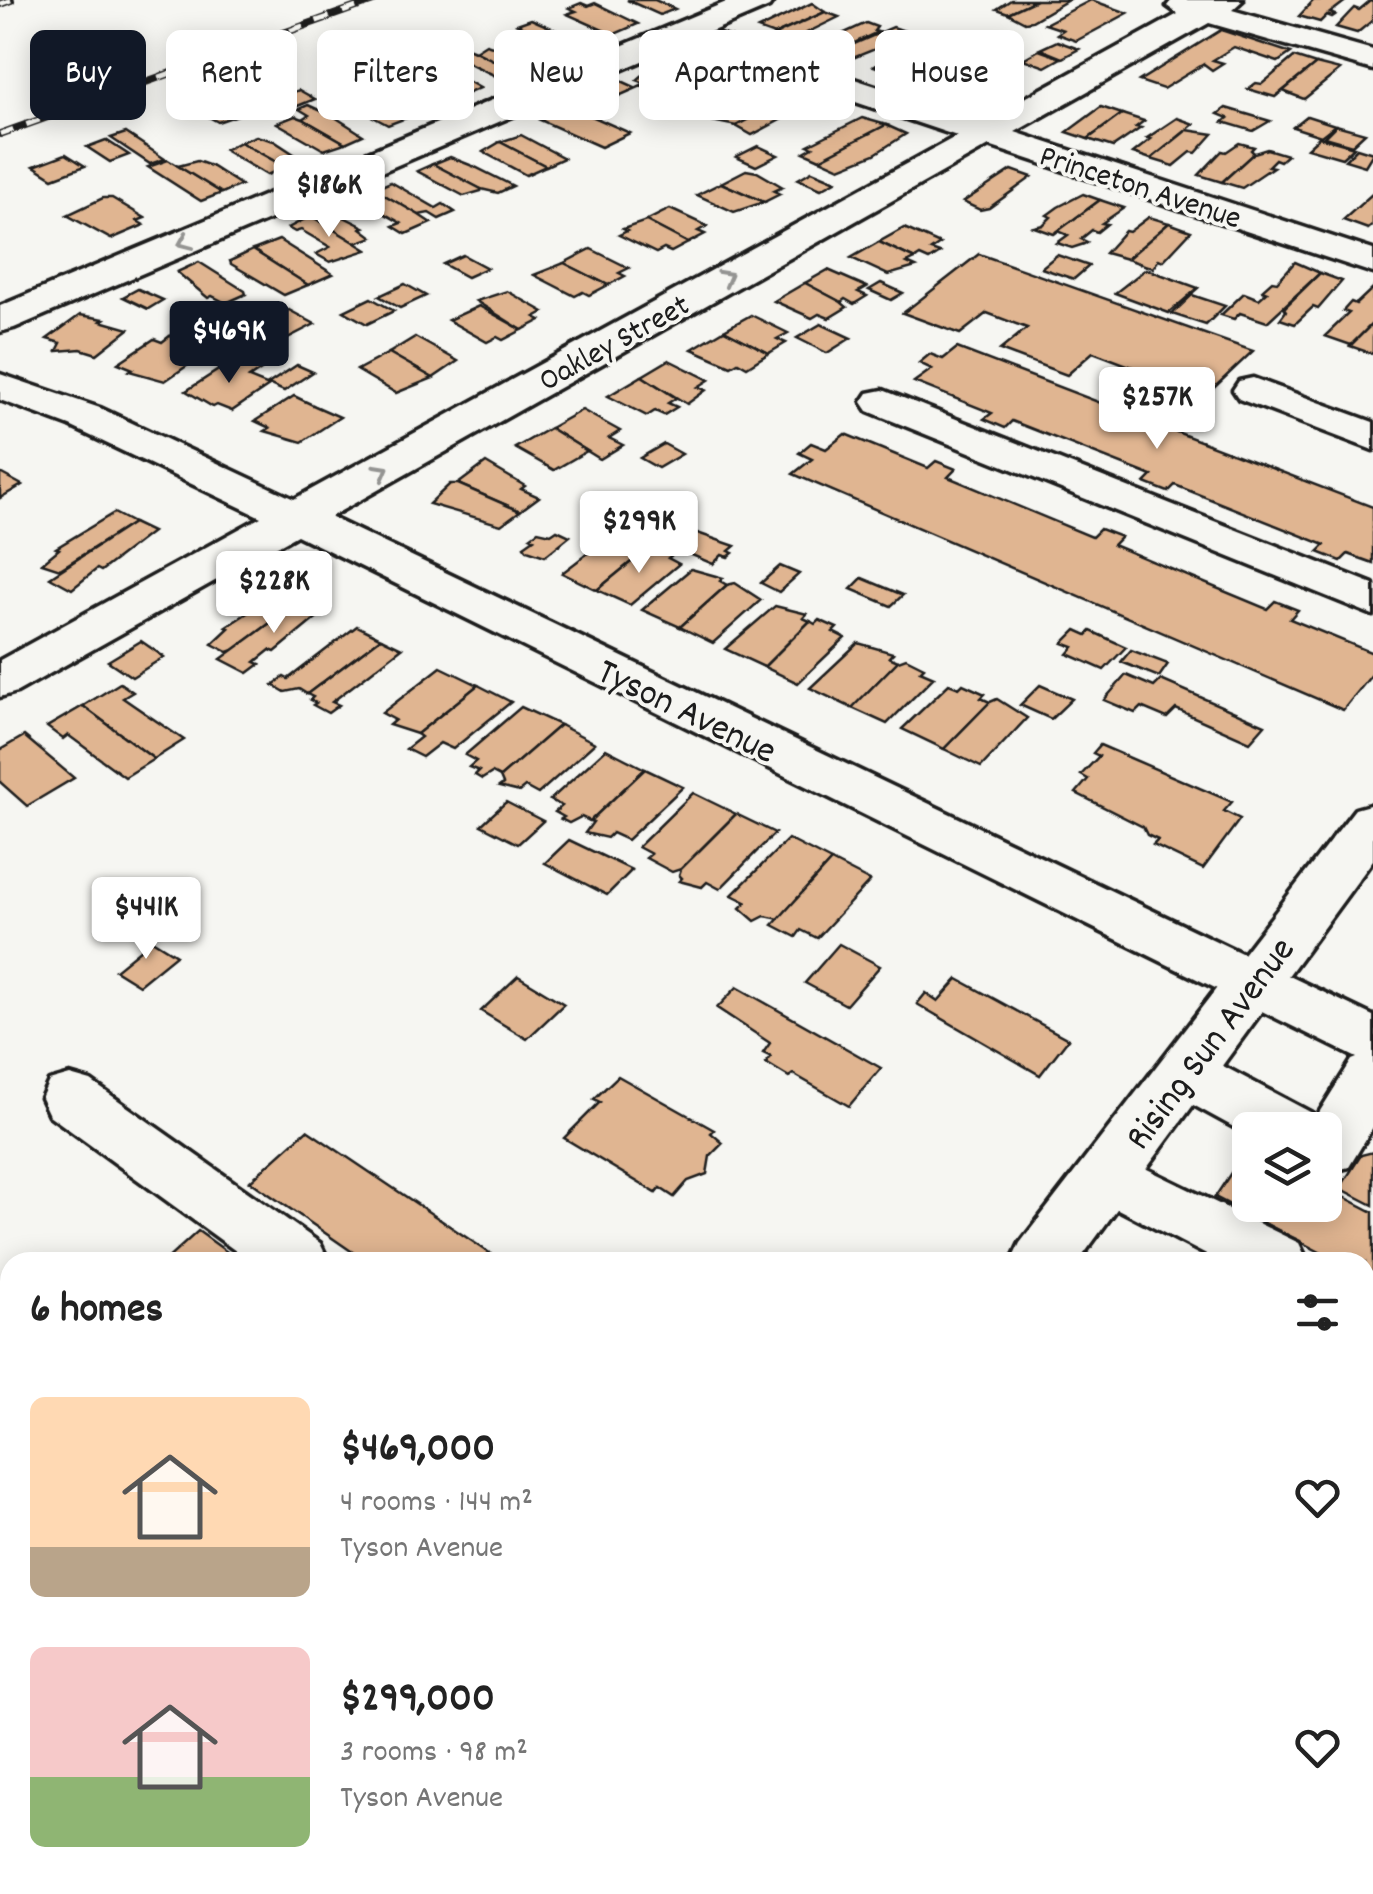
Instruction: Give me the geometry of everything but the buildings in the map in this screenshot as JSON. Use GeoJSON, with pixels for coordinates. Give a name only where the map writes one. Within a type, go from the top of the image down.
{"type":"FeatureCollection","features":[{"type":"Feature","properties":{"kind":"street"},"geometry":{"type":"LineString","coordinates":[[687,30],[758,0]]}},
{"type":"Feature","properties":{"kind":"street"},"geometry":{"type":"LineString","coordinates":[[1161,0],[1215,6],[1373,60]]}},
{"type":"Feature","properties":{"kind":"street","name":"Oakley Street"},"geometry":{"type":"LineString","coordinates":[[0,682],[1215,6]]}},
{"type":"Feature","properties":{"kind":"street"},"geometry":{"type":"LineString","coordinates":[[0,320],[639,50]]}},
{"type":"Feature","properties":{"kind":"street","name":"Princeton Avenue"},"geometry":{"type":"LineString","coordinates":[[855,91],[1373,262]]}},
{"type":"Feature","properties":{"kind":"street","name":"Tyson Avenue"},"geometry":{"type":"LineString","coordinates":[[0,386],[85,416],[1373,1040]]}},
{"type":"Feature","properties":{"kind":"street"},"geometry":{"type":"LineString","coordinates":[[1253,390],[1373,437]]}},
{"type":"Feature","properties":{"kind":"street"},"geometry":{"type":"LineString","coordinates":[[883,402],[1373,602]]}},
{"type":"Feature","properties":{"kind":"street","name":"Rising Sun Avenue"},"geometry":{"type":"LineString","coordinates":[[1050,1252],[1373,822]]}},
{"type":"Feature","properties":{"kind":"street"},"geometry":{"type":"LineString","coordinates":[[1185,1073],[1257,1112]]}},
{"type":"Feature","properties":{"kind":"street"},"geometry":{"type":"LineString","coordinates":[[1342,1127],[1373,1076]]}},
{"type":"Feature","properties":{"kind":"street"},"geometry":{"type":"LineString","coordinates":[[70,1098],[284,1252]]}},
{"type":"Feature","properties":{"kind":"street"},"geometry":{"type":"LineString","coordinates":[[1108,1175],[1258,1252]]}},
{"type":"Feature","properties":{"kind":"railway"},"geometry":{"type":"LineString","coordinates":[[0,4],[11,0]]}},
{"type":"Feature","properties":{"kind":"railway"},"geometry":{"type":"LineString","coordinates":[[0,134],[376,0]]}}]}
